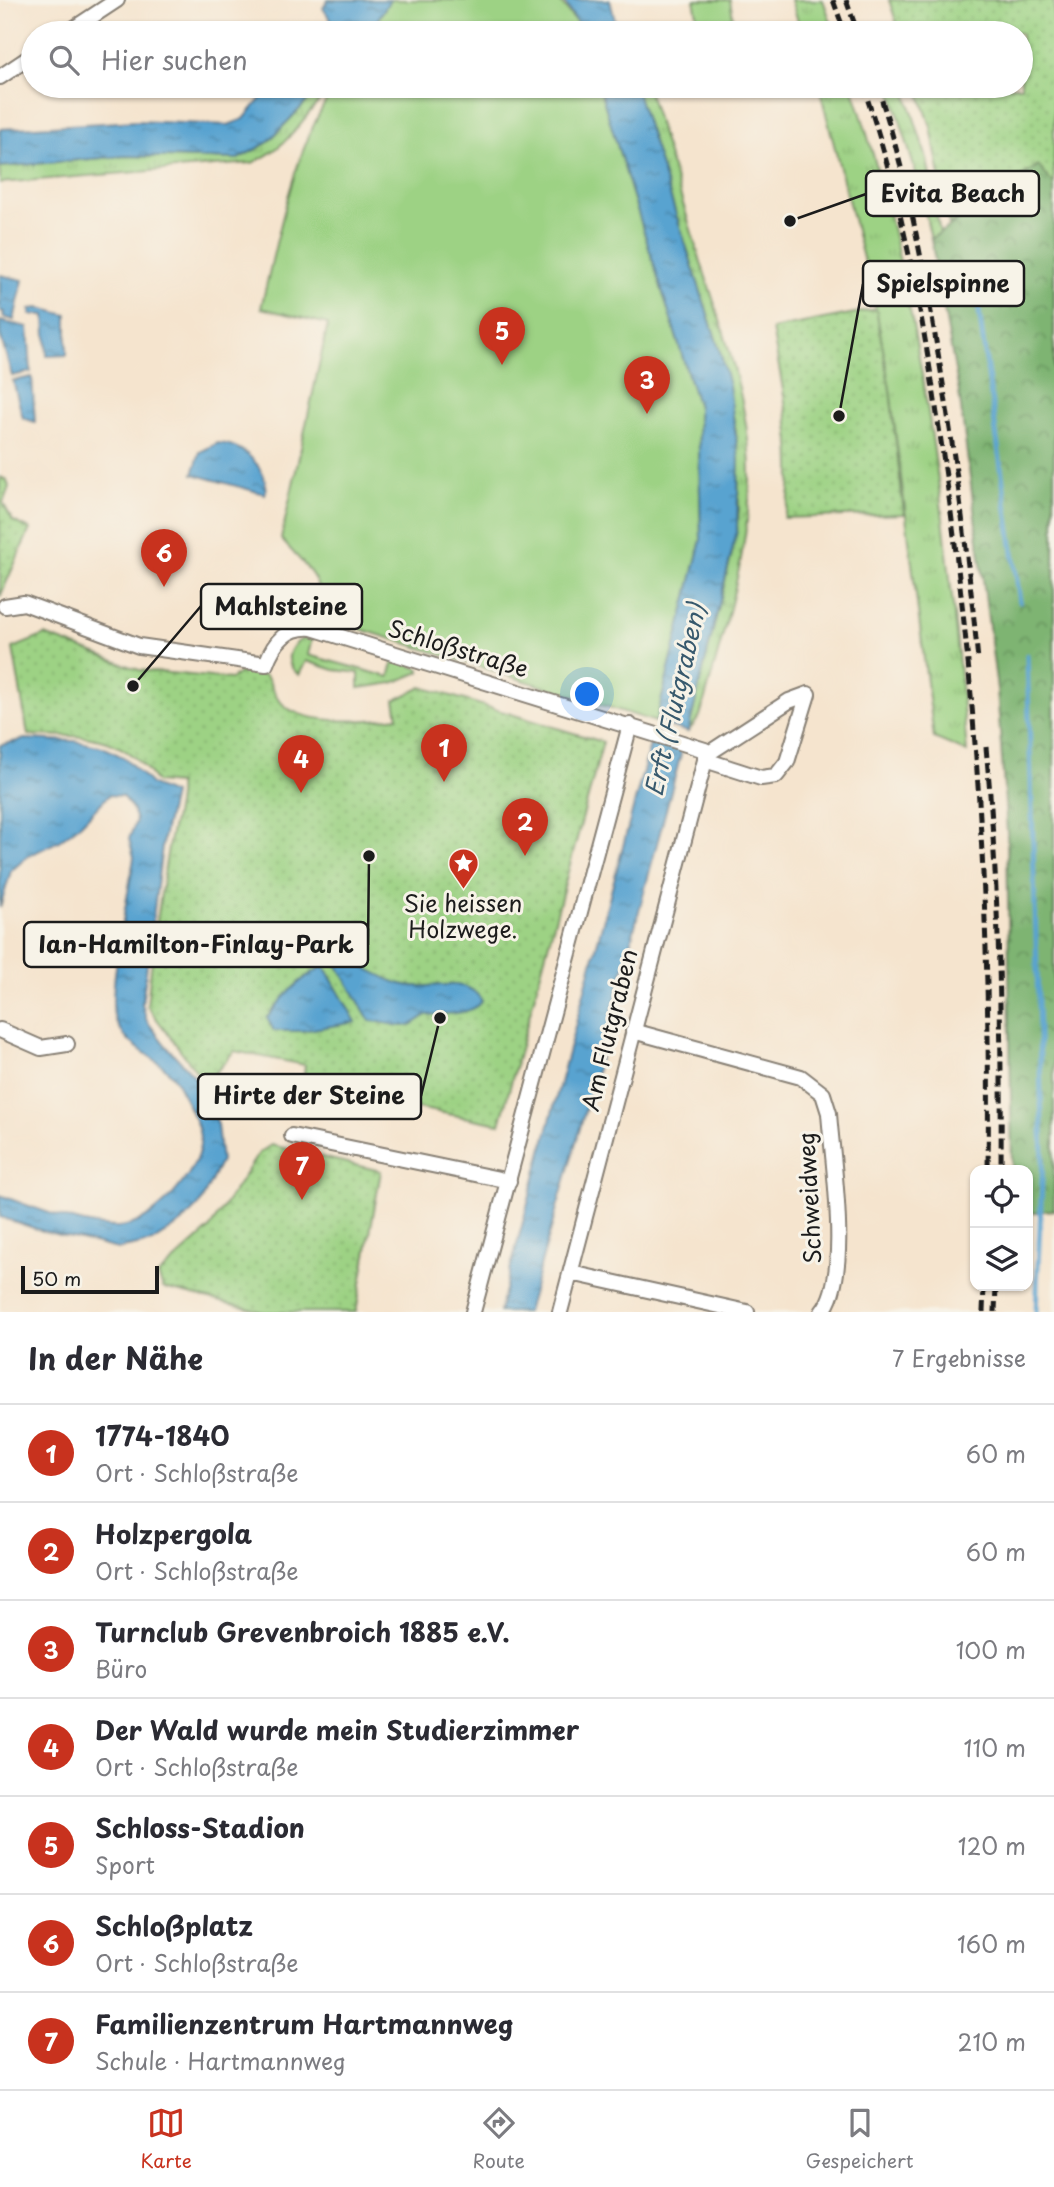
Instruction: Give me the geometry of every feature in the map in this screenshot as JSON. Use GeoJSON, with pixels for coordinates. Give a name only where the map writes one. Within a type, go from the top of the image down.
{"type":"FeatureCollection","features":[{"type":"Feature","properties":{"kind":"street"},"geometry":{"type":"LineString","coordinates":[[85,21],[117,0]]}},
{"type":"Feature","properties":{"kind":"street"},"geometry":{"type":"LineString","coordinates":[[0,77],[21,63]]}},
{"type":"Feature","properties":{"kind":"street","name":"Schloßstraße"},"geometry":{"type":"LineString","coordinates":[[5,606],[24,603],[139,646],[266,664],[274,645],[283,636],[293,630],[305,628],[653,731],[705,750],[705,757]]}},
{"type":"Feature","properties":{"kind":"street"},"geometry":{"type":"LineString","coordinates":[[808,694],[787,762],[776,776],[761,778],[705,757],[789,701],[808,694]]}},
{"type":"Feature","properties":{"kind":"street"},"geometry":{"type":"LineString","coordinates":[[473,1312],[629,725]]}},
{"type":"Feature","properties":{"kind":"street","name":"Am Flutgraben"},"geometry":{"type":"LineString","coordinates":[[559,1312],[705,757]]}},
{"type":"Feature","properties":{"kind":"street"},"geometry":{"type":"LineString","coordinates":[[0,1030],[41,1048],[67,1044]]}},
{"type":"Feature","properties":{"kind":"street","name":"Schweidweg"},"geometry":{"type":"LineString","coordinates":[[633,1031],[796,1076],[814,1084],[825,1097],[838,1254],[833,1290],[822,1312]]}},
{"type":"Feature","properties":{"kind":"street"},"geometry":{"type":"LineString","coordinates":[[292,1136],[509,1181]]}},
{"type":"Feature","properties":{"kind":"street"},"geometry":{"type":"LineString","coordinates":[[571,1273],[747,1312]]}},
{"type":"Feature","properties":{"kind":"green space"},"geometry":{"type":"Polygon","coordinates":[[[390,0],[559,0],[575,21],[377,21],[390,0]]]}},
{"type":"Feature","properties":{"kind":"green space"},"geometry":{"type":"Polygon","coordinates":[[[694,0],[730,0],[733,18],[698,21],[694,0]]]}},
{"type":"Feature","properties":{"kind":"green space"},"geometry":{"type":"Polygon","coordinates":[[[791,0],[823,0],[831,21],[798,21],[791,0]]]}},
{"type":"Feature","properties":{"kind":"green space"},"geometry":{"type":"Polygon","coordinates":[[[889,0],[1054,0],[1054,185],[1038,165],[949,225],[931,127],[921,98],[1033,98],[1033,21],[896,21],[889,0]]]}},
{"type":"Feature","properties":{"kind":"green space"},"geometry":{"type":"Polygon","coordinates":[[[310,98],[321,98],[288,138],[266,156],[252,163],[0,183],[0,167],[126,156],[238,159],[267,143],[310,98]]]}},
{"type":"Feature","properties":{"kind":"green space"},"geometry":{"type":"Polygon","coordinates":[[[328,98],[603,98],[698,407],[701,540],[656,722],[322,617],[316,581],[281,539],[328,324],[261,308],[289,193],[320,111],[328,98]]]}},
{"type":"Feature","properties":{"kind":"green space"},"geometry":{"type":"Polygon","coordinates":[[[639,98],[651,98],[733,363],[748,444],[749,501],[740,563],[700,716],[688,732],[732,553],[739,510],[736,431],[721,355],[639,98]]]}},
{"type":"Feature","properties":{"kind":"green space"},"geometry":{"type":"Polygon","coordinates":[[[822,98],[856,98],[897,248],[929,415],[941,500],[967,752],[934,738],[890,390],[876,309],[822,98]]]}},
{"type":"Feature","properties":{"kind":"green space"},"geometry":{"type":"Polygon","coordinates":[[[894,98],[908,98],[927,159],[940,233],[931,239],[919,184],[894,98]]]}},
{"type":"Feature","properties":{"kind":"green space"},"geometry":{"type":"Polygon","coordinates":[[[1039,165],[1054,185],[1054,1210],[1033,1212],[1033,1165],[1012,1165],[1007,832],[997,689],[959,392],[931,239],[1039,165]]]}},
{"type":"Feature","properties":{"kind":"green space"},"geometry":{"type":"Polygon","coordinates":[[[876,309],[890,390],[904,514],[784,518],[789,498],[790,451],[772,329],[876,309]]]}},
{"type":"Feature","properties":{"kind":"green space"},"geometry":{"type":"Polygon","coordinates":[[[0,477],[7,480],[9,487],[3,503],[13,521],[30,529],[0,597],[0,477]]]}},
{"type":"Feature","properties":{"kind":"green space"},"geometry":{"type":"Polygon","coordinates":[[[45,635],[139,670],[231,679],[244,670],[266,676],[280,701],[290,709],[318,719],[353,721],[398,717],[395,700],[422,687],[603,742],[500,1124],[303,1086],[305,1065],[234,1051],[206,1084],[147,1006],[168,845],[178,801],[178,784],[156,782],[143,766],[116,745],[84,737],[28,735],[13,648],[45,635]]]}},
{"type":"Feature","properties":{"kind":"green space"},"geometry":{"type":"Polygon","coordinates":[[[303,638],[312,638],[308,655],[389,677],[394,660],[420,669],[420,672],[393,683],[359,688],[359,673],[334,670],[306,661],[299,675],[291,666],[289,656],[293,646],[303,638]]]}},
{"type":"Feature","properties":{"kind":"green space"},"geometry":{"type":"Polygon","coordinates":[[[271,1145],[381,1171],[356,1312],[264,1312],[163,1288],[158,1275],[209,1229],[259,1153],[271,1145]]]}},
{"type":"Feature","properties":{"kind":"water"},"geometry":{"type":"Polygon","coordinates":[[[328,0],[390,0],[377,21],[331,21],[323,8],[328,0]]]}},
{"type":"Feature","properties":{"kind":"water"},"geometry":{"type":"Polygon","coordinates":[[[563,0],[610,0],[615,21],[576,21],[563,0]]]}},
{"type":"Feature","properties":{"kind":"water"},"geometry":{"type":"Polygon","coordinates":[[[261,98],[310,98],[267,143],[238,159],[126,156],[0,167],[0,129],[136,121],[228,125],[244,119],[261,98]]]}},
{"type":"Feature","properties":{"kind":"water","name":"Erft (Flutgraben)"},"geometry":{"type":"Polygon","coordinates":[[[603,98],[639,98],[721,355],[729,386],[739,459],[737,531],[688,732],[656,722],[701,540],[698,407],[603,98]]]}},
{"type":"Feature","properties":{"kind":"water"},"geometry":{"type":"Polygon","coordinates":[[[0,275],[23,280],[14,320],[3,317],[4,312],[0,311],[0,275]]]}},
{"type":"Feature","properties":{"kind":"water"},"geometry":{"type":"Polygon","coordinates":[[[40,308],[67,315],[67,355],[47,356],[45,315],[30,315],[30,309],[40,308]]]}},
{"type":"Feature","properties":{"kind":"water"},"geometry":{"type":"Polygon","coordinates":[[[0,321],[28,327],[31,372],[12,376],[0,334],[0,321]]]}},
{"type":"Feature","properties":{"kind":"water"},"geometry":{"type":"Polygon","coordinates":[[[32,377],[35,422],[23,418],[13,381],[32,377]]]}},
{"type":"Feature","properties":{"kind":"water"},"geometry":{"type":"Polygon","coordinates":[[[218,443],[236,448],[252,459],[263,475],[265,494],[193,474],[200,452],[218,443]]]}},
{"type":"Feature","properties":{"kind":"water"},"geometry":{"type":"Polygon","coordinates":[[[25,739],[75,741],[103,747],[125,758],[152,785],[173,794],[163,839],[142,1004],[147,1021],[167,1047],[214,1097],[221,1161],[200,1204],[181,1223],[152,1242],[118,1249],[43,1231],[0,1217],[0,1195],[42,1211],[90,1224],[118,1227],[139,1222],[158,1209],[175,1192],[188,1175],[200,1146],[197,1124],[175,1079],[125,1036],[115,1019],[113,1007],[116,966],[134,857],[129,839],[136,821],[132,808],[122,796],[109,795],[81,824],[59,841],[28,856],[11,871],[0,908],[0,745],[25,739]]]}},
{"type":"Feature","properties":{"kind":"water"},"geometry":{"type":"Polygon","coordinates":[[[651,741],[682,750],[595,1076],[527,1312],[499,1312],[651,741]]]}},
{"type":"Feature","properties":{"kind":"water"},"geometry":{"type":"Polygon","coordinates":[[[335,961],[363,967],[406,985],[458,985],[475,993],[482,1001],[464,1011],[426,1015],[406,1026],[370,1021],[335,961]]]}},
{"type":"Feature","properties":{"kind":"water"},"geometry":{"type":"Polygon","coordinates":[[[324,966],[356,1022],[301,1031],[274,1031],[267,1018],[279,1002],[324,966]]]}},
{"type":"Feature","properties":{"kind":"waterway"},"geometry":{"type":"LineString","coordinates":[[977,297],[1020,602]]}},
{"type":"Feature","properties":{"kind":"waterway"},"geometry":{"type":"LineString","coordinates":[[1027,655],[1043,1158],[1036,1312]]}},
{"type":"Feature","properties":{"kind":"railway"},"geometry":{"type":"LineString","coordinates":[[833,0],[841,21]]}},
{"type":"Feature","properties":{"kind":"railway"},"geometry":{"type":"LineString","coordinates":[[846,0],[854,21]]}},
{"type":"Feature","properties":{"kind":"railway"},"geometry":{"type":"LineString","coordinates":[[867,98],[891,178],[922,320],[956,550],[966,638],[984,904],[988,1165]]}},
{"type":"Feature","properties":{"kind":"railway"},"geometry":{"type":"LineString","coordinates":[[881,98],[902,172],[932,318],[958,489],[978,660]]}},
{"type":"Feature","properties":{"kind":"railway"},"geometry":{"type":"LineString","coordinates":[[986,747],[999,958],[1001,1165]]}},
{"type":"Feature","properties":{"kind":"railway"},"geometry":{"type":"LineString","coordinates":[[983,1312],[984,1291]]}},
{"type":"Feature","properties":{"kind":"railway"},"geometry":{"type":"LineString","coordinates":[[995,1312],[996,1291]]}},
{"type":"Feature","properties":{"kind":"place","name":"Evita Beach"},"geometry":{"type":"Point","coordinates":[790,221]}},
{"type":"Feature","properties":{"kind":"place","name":"Schloss-Stadion"},"geometry":{"type":"Point","coordinates":[502,365]}},
{"type":"Feature","properties":{"kind":"place","name":"Turnclub Grevenbroich 1885 e.V."},"geometry":{"type":"Point","coordinates":[647,414]}},
{"type":"Feature","properties":{"kind":"place","name":"Spielspinne"},"geometry":{"type":"Point","coordinates":[839,416]}},
{"type":"Feature","properties":{"kind":"place","name":"Schloßplatz"},"geometry":{"type":"Point","coordinates":[164,587]}},
{"type":"Feature","properties":{"kind":"place","name":"Mahlsteine"},"geometry":{"type":"Point","coordinates":[133,686]}},
{"type":"Feature","properties":{"kind":"place","name":"1774-1840"},"geometry":{"type":"Point","coordinates":[444,782]}},
{"type":"Feature","properties":{"kind":"place","name":"Der Wald wurde mein Studierzimmer"},"geometry":{"type":"Point","coordinates":[301,793]}},
{"type":"Feature","properties":{"kind":"place","name":"Ian-Hamilton-Finlay-Park"},"geometry":{"type":"Point","coordinates":[369,856]}},
{"type":"Feature","properties":{"kind":"place","name":"Holzpergola"},"geometry":{"type":"Point","coordinates":[525,856]}},
{"type":"Feature","properties":{"kind":"place","name":"Sie heissen Holzwege."},"geometry":{"type":"Point","coordinates":[463,890]}},
{"type":"Feature","properties":{"kind":"place","name":"Hirte der Steine"},"geometry":{"type":"Point","coordinates":[440,1018]}},
{"type":"Feature","properties":{"kind":"place","name":"Familienzentrum Hartmannweg"},"geometry":{"type":"Point","coordinates":[302,1200]}}]}
